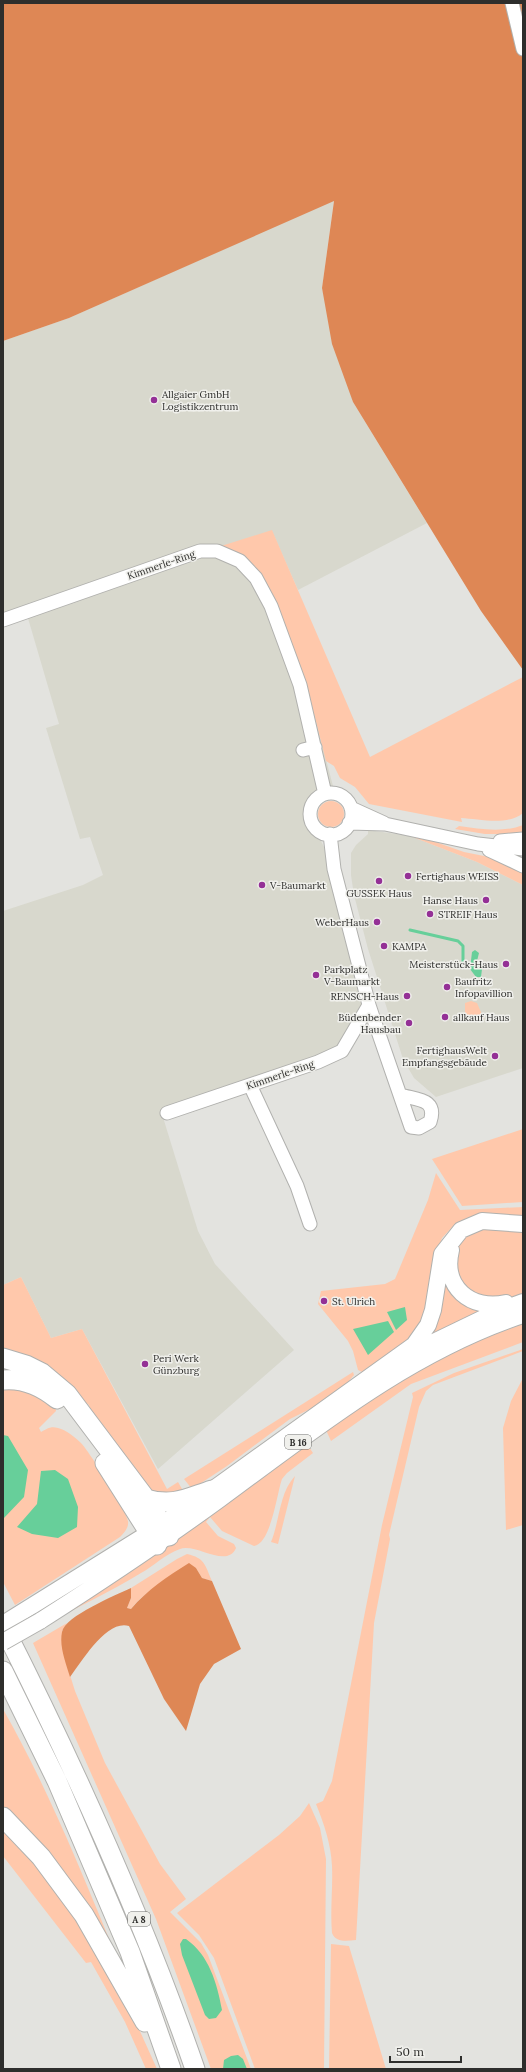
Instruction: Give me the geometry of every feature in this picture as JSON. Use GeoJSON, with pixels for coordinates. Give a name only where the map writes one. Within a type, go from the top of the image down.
{"type":"FeatureCollection","features":[{"type":"Feature","properties":{"kind":"highway"},"geometry":{"type":"LineString","coordinates":[[3,1358],[26,1365],[42,1373],[67,1394],[146,1499],[159,1535]]}},
{"type":"Feature","properties":{"kind":"highway"},"geometry":{"type":"LineString","coordinates":[[3,1380],[24,1381],[36,1385],[48,1391],[61,1402],[82,1429],[108,1468],[159,1535]]}},
{"type":"Feature","properties":{"kind":"highway"},"geometry":{"type":"LineString","coordinates":[[146,1499],[166,1504],[174,1503],[212,1490]]}},
{"type":"Feature","properties":{"kind":"highway","name":"A 8"},"geometry":{"type":"LineString","coordinates":[[3,1625],[111,1852],[155,1958],[195,2069]]}},
{"type":"Feature","properties":{"kind":"highway","name":"A 8"},"geometry":{"type":"LineString","coordinates":[[3,1671],[57,1781],[130,1952],[169,2062]]}},
{"type":"Feature","properties":{"kind":"highway"},"geometry":{"type":"LineString","coordinates":[[3,1817],[41,1857],[84,1915],[169,2062]]}},
{"type":"Feature","properties":{"kind":"main road"},"geometry":{"type":"LineString","coordinates":[[383,1368],[414,1344],[428,1325],[433,1310],[442,1254],[455,1237],[468,1226],[482,1221],[523,1224]]}},
{"type":"Feature","properties":{"kind":"main road"},"geometry":{"type":"LineString","coordinates":[[455,1237],[450,1256],[450,1270],[456,1286],[463,1295],[472,1300],[492,1305],[523,1301]]}},
{"type":"Feature","properties":{"kind":"main road","name":"B 16"},"geometry":{"type":"LineString","coordinates":[[159,1535],[212,1490],[383,1368],[498,1311],[523,1301]]}},
{"type":"Feature","properties":{"kind":"main road","name":"B 16"},"geometry":{"type":"LineString","coordinates":[[3,1642],[36,1614],[159,1535],[400,1373],[466,1339],[523,1315]]}},
{"type":"Feature","properties":{"kind":"main road","name":"B 16"},"geometry":{"type":"LineString","coordinates":[[3,1625],[36,1614]]}},
{"type":"Feature","properties":{"kind":"street"},"geometry":{"type":"LineString","coordinates":[[512,3],[523,49]]}},
{"type":"Feature","properties":{"kind":"street","name":"Kimmerle-Ring"},"geometry":{"type":"LineString","coordinates":[[3,620],[200,551],[217,551],[233,557],[251,571],[270,606],[300,685],[309,748],[325,794]]}},
{"type":"Feature","properties":{"kind":"street"},"geometry":{"type":"LineString","coordinates":[[351,808],[349,823],[341,832],[330,834],[318,829],[311,818],[312,805],[316,800],[325,794],[332,793],[344,798],[351,808],[385,824]]}},
{"type":"Feature","properties":{"kind":"street"},"geometry":{"type":"LineString","coordinates":[[349,823],[385,824],[478,844],[523,849]]}},
{"type":"Feature","properties":{"kind":"street"},"geometry":{"type":"LineString","coordinates":[[330,834],[334,869],[369,1005],[400,1095]]}},
{"type":"Feature","properties":{"kind":"street"},"geometry":{"type":"LineString","coordinates":[[478,844],[523,839]]}},
{"type":"Feature","properties":{"kind":"street"},"geometry":{"type":"LineString","coordinates":[[478,844],[523,866]]}},
{"type":"Feature","properties":{"kind":"street","name":"Kimmerle-Ring"},"geometry":{"type":"LineString","coordinates":[[167,1113],[318,1062],[342,1051],[369,1005]]}},
{"type":"Feature","properties":{"kind":"street"},"geometry":{"type":"LineString","coordinates":[[250,1085],[297,1186],[310,1224]]}},
{"type":"Feature","properties":{"kind":"shaded area"},"geometry":{"type":"Polygon","coordinates":[[[3,3],[523,3],[523,670],[481,611],[353,402],[332,344],[322,288],[334,201],[69,318],[3,341],[3,3]]]}},
{"type":"Feature","properties":{"kind":"shaded area"},"geometry":{"type":"Polygon","coordinates":[[[334,200],[322,288],[353,402],[427,523],[298,590],[272,531],[234,552],[290,642],[310,698],[333,786],[314,792],[304,822],[319,837],[325,849],[363,994],[361,1007],[337,1047],[313,1058],[162,1114],[198,1231],[215,1264],[294,1350],[158,1469],[82,1329],[51,1338],[21,1277],[3,1285],[3,911],[83,885],[103,875],[90,837],[80,839],[46,728],[59,724],[25,608],[3,614],[3,341],[69,318],[334,200]]]}},
{"type":"Feature","properties":{"kind":"shaded area"},"geometry":{"type":"Polygon","coordinates":[[[272,530],[370,757],[523,677],[523,813],[517,817],[502,821],[461,818],[462,822],[369,804],[355,787],[340,778],[334,766],[326,761],[310,698],[273,600],[218,547],[272,530]]]}},
{"type":"Feature","properties":{"kind":"shaded area"},"geometry":{"type":"Polygon","coordinates":[[[331,801],[340,805],[344,814],[340,823],[331,827],[322,823],[318,814],[322,805],[331,801]]]}},
{"type":"Feature","properties":{"kind":"shaded area"},"geometry":{"type":"Polygon","coordinates":[[[523,825],[523,834],[485,834],[455,829],[459,826],[499,830],[523,825]]]}},
{"type":"Feature","properties":{"kind":"shaded area"},"geometry":{"type":"Polygon","coordinates":[[[368,830],[410,836],[477,862],[523,885],[523,1068],[436,1097],[414,1078],[403,1059],[368,949],[354,895],[351,875],[351,853],[356,845],[368,834],[368,830]]]}},
{"type":"Feature","properties":{"kind":"shaded area"},"geometry":{"type":"Polygon","coordinates":[[[410,836],[427,839],[464,852],[489,857],[523,872],[523,885],[477,862],[410,836]]]}},
{"type":"Feature","properties":{"kind":"shaded area"},"geometry":{"type":"Polygon","coordinates":[[[475,950],[479,953],[477,961],[482,969],[481,977],[476,977],[470,969],[472,952],[475,950]]]}},
{"type":"Feature","properties":{"kind":"shaded area"},"geometry":{"type":"Polygon","coordinates":[[[471,1001],[477,1003],[484,1019],[470,1022],[465,1012],[465,1003],[471,1001]]]}},
{"type":"Feature","properties":{"kind":"shaded area"},"geometry":{"type":"Polygon","coordinates":[[[523,1129],[523,1202],[462,1206],[432,1159],[523,1129]]]}},
{"type":"Feature","properties":{"kind":"shaded area"},"geometry":{"type":"Polygon","coordinates":[[[436,1173],[460,1210],[523,1207],[523,1219],[483,1213],[456,1223],[442,1238],[437,1253],[429,1309],[416,1336],[364,1373],[358,1370],[353,1351],[348,1341],[318,1304],[321,1291],[385,1284],[395,1279],[428,1200],[436,1173]]]}},
{"type":"Feature","properties":{"kind":"shaded area"},"geometry":{"type":"Polygon","coordinates":[[[480,1229],[523,1231],[523,1293],[503,1300],[481,1299],[457,1279],[457,1246],[468,1234],[480,1229]]]}},
{"type":"Feature","properties":{"kind":"shaded area"},"geometry":{"type":"Polygon","coordinates":[[[446,1272],[493,1308],[421,1343],[446,1272]]]}},
{"type":"Feature","properties":{"kind":"shaded area"},"geometry":{"type":"Polygon","coordinates":[[[21,1277],[51,1338],[82,1329],[167,1489],[178,1482],[185,1494],[173,1498],[147,1491],[91,1416],[89,1405],[73,1393],[3,1351],[3,1285],[21,1277]]]}},
{"type":"Feature","properties":{"kind":"shaded area"},"geometry":{"type":"Polygon","coordinates":[[[405,1307],[407,1320],[396,1330],[387,1312],[405,1307]]]}},
{"type":"Feature","properties":{"kind":"shaded area"},"geometry":{"type":"Polygon","coordinates":[[[388,1321],[394,1332],[368,1355],[353,1329],[388,1321]]]}},
{"type":"Feature","properties":{"kind":"shaded area"},"geometry":{"type":"Polygon","coordinates":[[[523,1324],[523,1342],[411,1384],[331,1441],[326,1430],[395,1383],[473,1342],[523,1324]]]}},
{"type":"Feature","properties":{"kind":"shaded area"},"geometry":{"type":"Polygon","coordinates":[[[523,1349],[523,1351],[433,1385],[426,1391],[419,1407],[389,1535],[390,1539],[374,1623],[356,1940],[339,1940],[332,1933],[332,1874],[329,1842],[316,1804],[323,1801],[332,1781],[382,1525],[413,1397],[412,1393],[454,1373],[523,1349]]]}},
{"type":"Feature","properties":{"kind":"shaded area"},"geometry":{"type":"Polygon","coordinates":[[[353,1372],[354,1375],[343,1388],[318,1405],[290,1419],[227,1466],[192,1489],[184,1479],[353,1372]]]}},
{"type":"Feature","properties":{"kind":"shaded area"},"geometry":{"type":"Polygon","coordinates":[[[523,1378],[523,1525],[506,1530],[503,1428],[511,1401],[523,1378]]]}},
{"type":"Feature","properties":{"kind":"shaded area"},"geometry":{"type":"Polygon","coordinates":[[[3,1384],[25,1385],[55,1405],[56,1411],[39,1428],[41,1432],[55,1427],[64,1430],[81,1443],[107,1481],[128,1521],[125,1532],[120,1537],[15,1605],[3,1582],[3,1384]]]}},
{"type":"Feature","properties":{"kind":"shaded area"},"geometry":{"type":"Polygon","coordinates":[[[3,1435],[8,1436],[28,1470],[24,1497],[4,1518],[3,1435]]]}},
{"type":"Feature","properties":{"kind":"shaded area"},"geometry":{"type":"Polygon","coordinates":[[[307,1444],[313,1453],[287,1473],[282,1479],[269,1528],[265,1537],[260,1543],[254,1546],[222,1531],[210,1517],[206,1522],[218,1536],[234,1544],[236,1548],[232,1554],[219,1556],[194,1549],[180,1549],[169,1554],[117,1587],[44,1625],[307,1444]]]}},
{"type":"Feature","properties":{"kind":"shaded area"},"geometry":{"type":"Polygon","coordinates":[[[55,1470],[68,1479],[78,1507],[77,1527],[58,1538],[32,1534],[17,1527],[37,1504],[41,1471],[55,1470]]]}},
{"type":"Feature","properties":{"kind":"shaded area"},"geometry":{"type":"Polygon","coordinates":[[[295,1476],[278,1544],[271,1542],[286,1490],[295,1476]]]}},
{"type":"Feature","properties":{"kind":"shaded area"},"geometry":{"type":"Polygon","coordinates":[[[187,1554],[198,1558],[204,1563],[212,1581],[202,1578],[196,1568],[160,1585],[145,1595],[131,1609],[127,1608],[131,1598],[131,1588],[187,1554]]]}},
{"type":"Feature","properties":{"kind":"shaded area"},"geometry":{"type":"Polygon","coordinates":[[[189,1563],[196,1568],[202,1578],[212,1581],[241,1649],[214,1664],[200,1684],[186,1731],[164,1699],[129,1626],[121,1626],[112,1629],[104,1635],[88,1652],[70,1677],[63,1655],[61,1638],[65,1626],[81,1613],[131,1588],[131,1598],[127,1608],[131,1609],[158,1584],[189,1563]]]}},
{"type":"Feature","properties":{"kind":"shaded area"},"geometry":{"type":"Polygon","coordinates":[[[67,1623],[62,1631],[65,1659],[75,1691],[105,1763],[160,1864],[186,1899],[170,1912],[201,1943],[208,1955],[251,2069],[211,2069],[156,1919],[33,1643],[67,1623]]]}},
{"type":"Feature","properties":{"kind":"shaded area"},"geometry":{"type":"Polygon","coordinates":[[[3,1709],[47,1794],[110,1941],[106,1941],[3,1808],[3,1709]]]}},
{"type":"Feature","properties":{"kind":"shaded area"},"geometry":{"type":"Polygon","coordinates":[[[309,1803],[320,1828],[326,1859],[324,2069],[255,2069],[214,1958],[199,1935],[177,1913],[279,1835],[300,1816],[309,1803]]]}},
{"type":"Feature","properties":{"kind":"shaded area"},"geometry":{"type":"Polygon","coordinates":[[[3,1823],[77,1914],[134,2018],[157,2069],[146,2069],[125,2022],[91,1962],[86,1963],[3,1856],[3,1823]]]}},
{"type":"Feature","properties":{"kind":"shaded area"},"geometry":{"type":"Polygon","coordinates":[[[183,1939],[186,1939],[201,1953],[211,1970],[218,1990],[222,2010],[216,2018],[209,2019],[205,2015],[182,1955],[180,1944],[183,1939]]]}},
{"type":"Feature","properties":{"kind":"shaded area"},"geometry":{"type":"Polygon","coordinates":[[[331,1944],[349,1946],[386,2069],[329,2069],[331,1944]]]}},
{"type":"Feature","properties":{"kind":"shaded area"},"geometry":{"type":"Polygon","coordinates":[[[238,2055],[243,2059],[247,2069],[223,2069],[224,2060],[231,2056],[238,2055]]]}},
{"type":"Feature","properties":{"kind":"waterway"},"geometry":{"type":"LineString","coordinates":[[410,930],[458,941],[463,946],[463,964]]}},
{"type":"Feature","properties":{"kind":"place","name":"Allgaier GmbH Logistikzentrum"},"geometry":{"type":"Point","coordinates":[154,400]}},
{"type":"Feature","properties":{"kind":"place","name":"Fertighaus WEISS"},"geometry":{"type":"Point","coordinates":[408,876]}},
{"type":"Feature","properties":{"kind":"place","name":"GUSSEK Haus"},"geometry":{"type":"Point","coordinates":[379,881]}},
{"type":"Feature","properties":{"kind":"place","name":"V-Baumarkt"},"geometry":{"type":"Point","coordinates":[262,885]}},
{"type":"Feature","properties":{"kind":"place","name":"Hanse Haus"},"geometry":{"type":"Point","coordinates":[486,900]}},
{"type":"Feature","properties":{"kind":"place","name":"STREIF Haus"},"geometry":{"type":"Point","coordinates":[430,914]}},
{"type":"Feature","properties":{"kind":"place","name":"WeberHaus"},"geometry":{"type":"Point","coordinates":[377,922]}},
{"type":"Feature","properties":{"kind":"place","name":"KAMPA"},"geometry":{"type":"Point","coordinates":[384,946]}},
{"type":"Feature","properties":{"kind":"place","name":"Meisterstück-Haus"},"geometry":{"type":"Point","coordinates":[506,964]}},
{"type":"Feature","properties":{"kind":"place","name":"Parkplatz V-Baumarkt"},"geometry":{"type":"Point","coordinates":[316,975]}},
{"type":"Feature","properties":{"kind":"place","name":"Baufritz Infopavillion"},"geometry":{"type":"Point","coordinates":[447,987]}},
{"type":"Feature","properties":{"kind":"place","name":"RENSCH-Haus"},"geometry":{"type":"Point","coordinates":[407,996]}},
{"type":"Feature","properties":{"kind":"place","name":"allkauf Haus"},"geometry":{"type":"Point","coordinates":[445,1017]}},
{"type":"Feature","properties":{"kind":"place","name":"Büdenbender Hausbau"},"geometry":{"type":"Point","coordinates":[409,1023]}},
{"type":"Feature","properties":{"kind":"place","name":"FertighausWelt Empfangsgebäude"},"geometry":{"type":"Point","coordinates":[495,1056]}},
{"type":"Feature","properties":{"kind":"place","name":"St. Ulrich"},"geometry":{"type":"Point","coordinates":[324,1301]}},
{"type":"Feature","properties":{"kind":"place","name":"Peri Werk Günzburg"},"geometry":{"type":"Point","coordinates":[145,1364]}}]}
